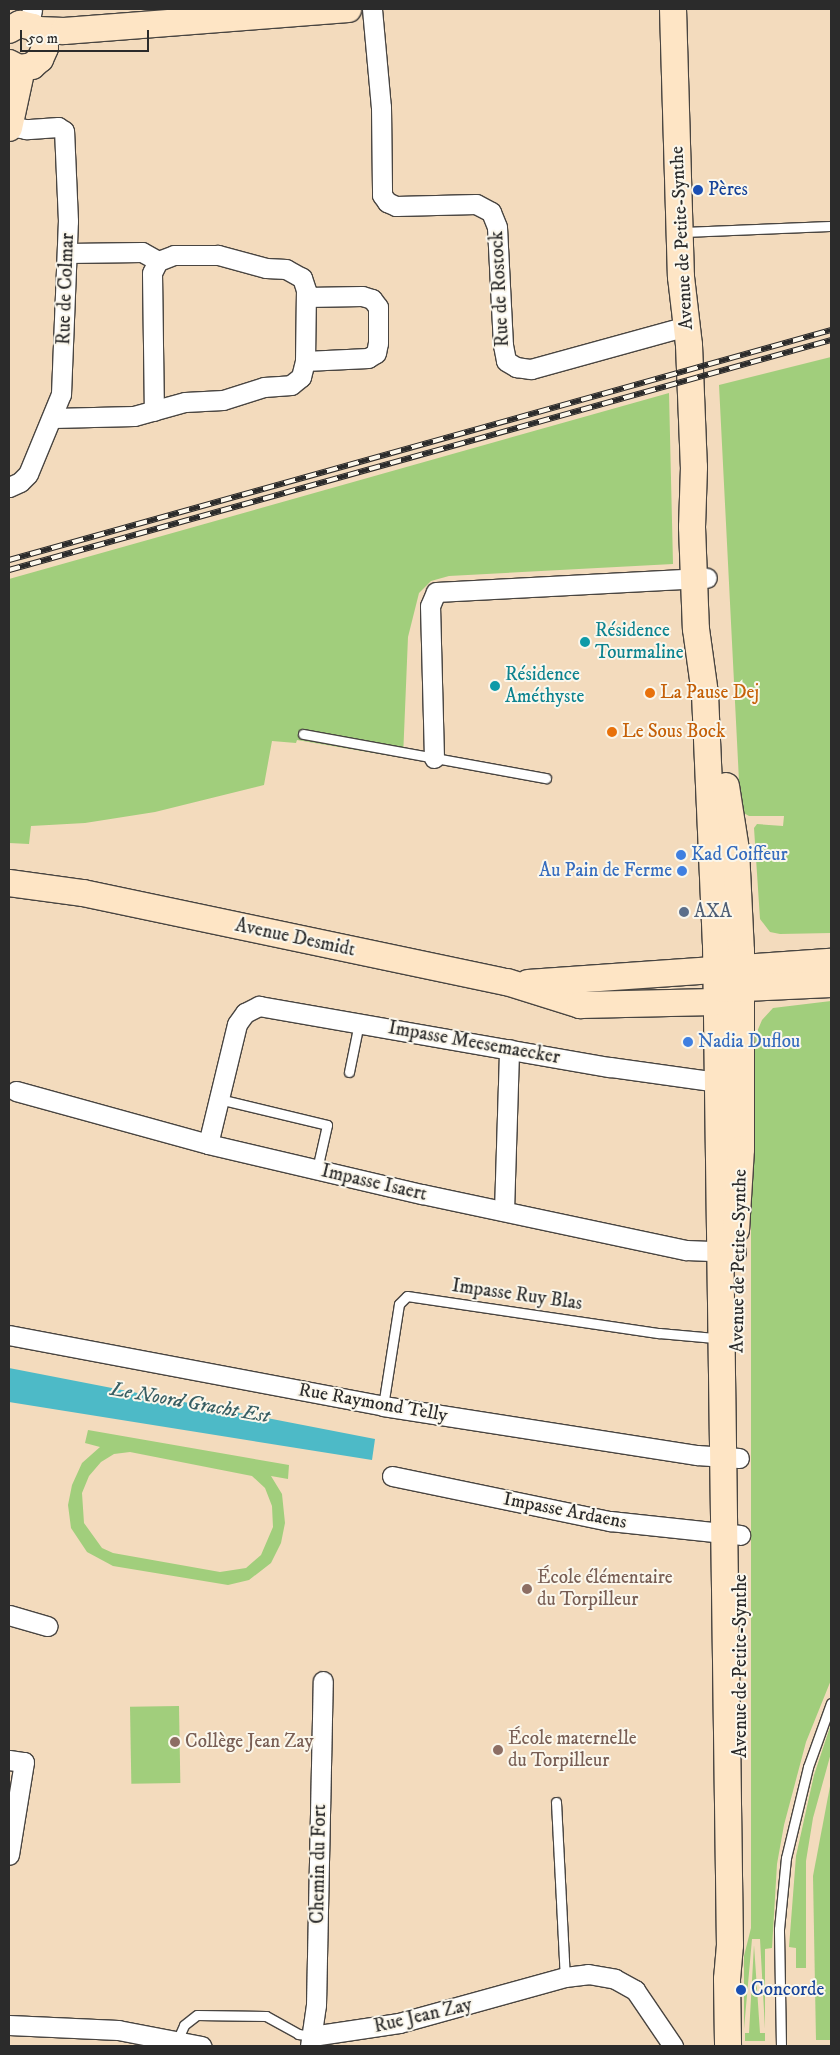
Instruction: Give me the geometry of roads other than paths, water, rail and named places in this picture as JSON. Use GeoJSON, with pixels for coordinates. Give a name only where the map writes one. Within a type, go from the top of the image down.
{"type":"FeatureCollection","features":[{"type":"Feature","properties":{"kind":"main road"},"geometry":{"type":"LineString","coordinates":[[27,23],[64,31],[348,9]]}},
{"type":"Feature","properties":{"kind":"main road","name":"Avenue de Petite-Synthe"},"geometry":{"type":"LineString","coordinates":[[673,9],[679,232],[687,326],[694,467],[692,511],[701,578],[722,688],[727,808],[736,850],[718,1082],[729,1252],[733,1535],[730,1945],[727,1979],[728,2046]]}},
{"type":"Feature","properties":{"kind":"main road"},"geometry":{"type":"LineString","coordinates":[[9,127],[15,65],[34,65],[44,54],[44,41],[27,23]]}},
{"type":"Feature","properties":{"kind":"main road","name":"Avenue Desmidt"},"geometry":{"type":"LineString","coordinates":[[9,866],[38,874],[83,893]]}},
{"type":"Feature","properties":{"kind":"main road","name":"Avenue Desmidt"},"geometry":{"type":"LineString","coordinates":[[9,883],[83,893],[507,982],[586,1006],[726,983]]}},
{"type":"Feature","properties":{"kind":"main road"},"geometry":{"type":"LineString","coordinates":[[726,983],[831,962]]}},
{"type":"Feature","properties":{"kind":"main road","name":"Avenue Desmidt"},"geometry":{"type":"LineString","coordinates":[[507,982],[726,983]]}},
{"type":"Feature","properties":{"kind":"main road"},"geometry":{"type":"LineString","coordinates":[[726,983],[831,984]]}},
{"type":"Feature","properties":{"kind":"main road","name":"Avenue de Petite-Synthe"},"geometry":{"type":"LineString","coordinates":[[726,983],[741,1150],[729,1252]]}},
{"type":"Feature","properties":{"kind":"street","name":"Rue de Rostock"},"geometry":{"type":"LineString","coordinates":[[372,9],[381,108],[382,194],[387,202],[396,206],[476,204],[491,212],[498,227],[506,361],[516,367],[531,369],[687,326]]}},
{"type":"Feature","properties":{"kind":"street","name":"Rue de Colmar"},"geometry":{"type":"LineString","coordinates":[[9,127],[30,129],[58,127],[65,134],[67,253],[63,374],[53,418],[28,474],[9,486]]}},
{"type":"Feature","properties":{"kind":"street"},"geometry":{"type":"LineString","coordinates":[[67,253],[142,252],[158,261]]}},
{"type":"Feature","properties":{"kind":"street"},"geometry":{"type":"LineString","coordinates":[[53,418],[134,416],[154,411],[185,402],[223,400],[264,388],[290,385],[301,376],[305,361],[306,297],[302,278],[286,269],[266,268],[218,255],[174,255],[158,261],[152,273],[154,411]]}},
{"type":"Feature","properties":{"kind":"street"},"geometry":{"type":"LineString","coordinates":[[305,361],[368,358],[376,353],[378,343],[378,308],[372,299],[362,296],[306,297]]}},
{"type":"Feature","properties":{"kind":"street"},"geometry":{"type":"LineString","coordinates":[[434,758],[430,606],[436,592],[701,578]]}},
{"type":"Feature","properties":{"kind":"street","name":"Impasse Meesemaecker"},"geometry":{"type":"LineString","coordinates":[[219,1099],[237,1024],[249,1010],[264,1005],[510,1049],[718,1082]]}},
{"type":"Feature","properties":{"kind":"street"},"geometry":{"type":"LineString","coordinates":[[504,1211],[510,1049]]}},
{"type":"Feature","properties":{"kind":"street","name":"Impasse Isaert"},"geometry":{"type":"LineString","coordinates":[[16,1091],[208,1144],[316,1170],[686,1250],[729,1252]]}},
{"type":"Feature","properties":{"kind":"street"},"geometry":{"type":"LineString","coordinates":[[208,1144],[219,1099]]}},
{"type":"Feature","properties":{"kind":"street","name":"Rue Raymond Telly"},"geometry":{"type":"LineString","coordinates":[[9,1335],[383,1406],[732,1457]]}},
{"type":"Feature","properties":{"kind":"street","name":"Impasse Ardaens"},"geometry":{"type":"LineString","coordinates":[[392,1476],[610,1521],[733,1535]]}},
{"type":"Feature","properties":{"kind":"street"},"geometry":{"type":"LineString","coordinates":[[9,1615],[47,1626]]}},
{"type":"Feature","properties":{"kind":"street","name":"Chemin du Fort"},"geometry":{"type":"LineString","coordinates":[[311,2041],[316,2005],[323,1681]]}},
{"type":"Feature","properties":{"kind":"street"},"geometry":{"type":"LineString","coordinates":[[9,1760],[24,1762],[9,1854]]}},
{"type":"Feature","properties":{"kind":"street","name":"Rue Jean Zay"},"geometry":{"type":"LineString","coordinates":[[311,2041],[399,2023],[565,1977],[607,1976],[631,1987],[646,2001],[673,2046]]}},
{"type":"Feature","properties":{"kind":"street"},"geometry":{"type":"LineString","coordinates":[[9,2025],[92,2028],[201,2046]]}},
{"type":"Feature","properties":{"kind":"street"},"geometry":{"type":"LineString","coordinates":[[92,2028],[143,2046]]}},
{"type":"Feature","properties":{"kind":"lane"},"geometry":{"type":"LineString","coordinates":[[679,232],[831,226]]}},
{"type":"Feature","properties":{"kind":"lane"},"geometry":{"type":"LineString","coordinates":[[303,734],[546,778]]}},
{"type":"Feature","properties":{"kind":"lane"},"geometry":{"type":"LineString","coordinates":[[349,1072],[359,1023]]}},
{"type":"Feature","properties":{"kind":"lane"},"geometry":{"type":"LineString","coordinates":[[219,1099],[327,1125],[316,1170]]}},
{"type":"Feature","properties":{"kind":"lane","name":"Impasse Ruy Blas"},"geometry":{"type":"LineString","coordinates":[[383,1406],[399,1304],[407,1296],[730,1340]]}},
{"type":"Feature","properties":{"kind":"lane"},"geometry":{"type":"LineString","coordinates":[[780,2046],[780,1929],[786,1858],[808,1767],[831,1702]]}},
{"type":"Feature","properties":{"kind":"lane"},"geometry":{"type":"LineString","coordinates":[[556,1802],[565,1977]]}},
{"type":"Feature","properties":{"kind":"lane","name":"Rue Jean Zay"},"geometry":{"type":"LineString","coordinates":[[177,2041],[184,2025],[197,2015],[266,2016],[311,2041]]}},
{"type":"Feature","properties":{"kind":"water"},"geometry":{"type":"Polygon","coordinates":[[[9,1368],[375,1439],[372,1460],[9,1402],[9,1368]]]}},
{"type":"Feature","properties":{"kind":"railway"},"geometry":{"type":"LineString","coordinates":[[9,560],[831,330]]}},
{"type":"Feature","properties":{"kind":"railway"},"geometry":{"type":"LineString","coordinates":[[9,570],[831,340]]}},
{"type":"Feature","properties":{"kind":"place","name":"Pères"},"geometry":{"type":"Point","coordinates":[698,190]}},
{"type":"Feature","properties":{"kind":"place","name":"Résidence Tourmaline"},"geometry":{"type":"Point","coordinates":[585,642]}},
{"type":"Feature","properties":{"kind":"place","name":"Résidence Améthyste"},"geometry":{"type":"Point","coordinates":[495,686]}},
{"type":"Feature","properties":{"kind":"place","name":"La Pause Dej"},"geometry":{"type":"Point","coordinates":[650,693]}},
{"type":"Feature","properties":{"kind":"place","name":"Le Sous Bock"},"geometry":{"type":"Point","coordinates":[612,732]}},
{"type":"Feature","properties":{"kind":"place","name":"Kad Coiffeur"},"geometry":{"type":"Point","coordinates":[681,855]}},
{"type":"Feature","properties":{"kind":"place","name":"Au Pain de Ferme"},"geometry":{"type":"Point","coordinates":[682,871]}},
{"type":"Feature","properties":{"kind":"place","name":"AXA"},"geometry":{"type":"Point","coordinates":[684,912]}},
{"type":"Feature","properties":{"kind":"place","name":"Nadia Duflou"},"geometry":{"type":"Point","coordinates":[688,1042]}},
{"type":"Feature","properties":{"kind":"place","name":"École élémentaire du Torpilleur"},"geometry":{"type":"Point","coordinates":[527,1589]}},
{"type":"Feature","properties":{"kind":"place","name":"Collège Jean Zay"},"geometry":{"type":"Point","coordinates":[175,1742]}},
{"type":"Feature","properties":{"kind":"place","name":"École maternelle du Torpilleur"},"geometry":{"type":"Point","coordinates":[498,1750]}},
{"type":"Feature","properties":{"kind":"place","name":"Concorde"},"geometry":{"type":"Point","coordinates":[741,1990]}},
{"type":"Feature","properties":{"kind":"water label","name":"Le Noord Gracht Est"},"geometry":{"type":"Point","coordinates":[190,1403]}}]}
